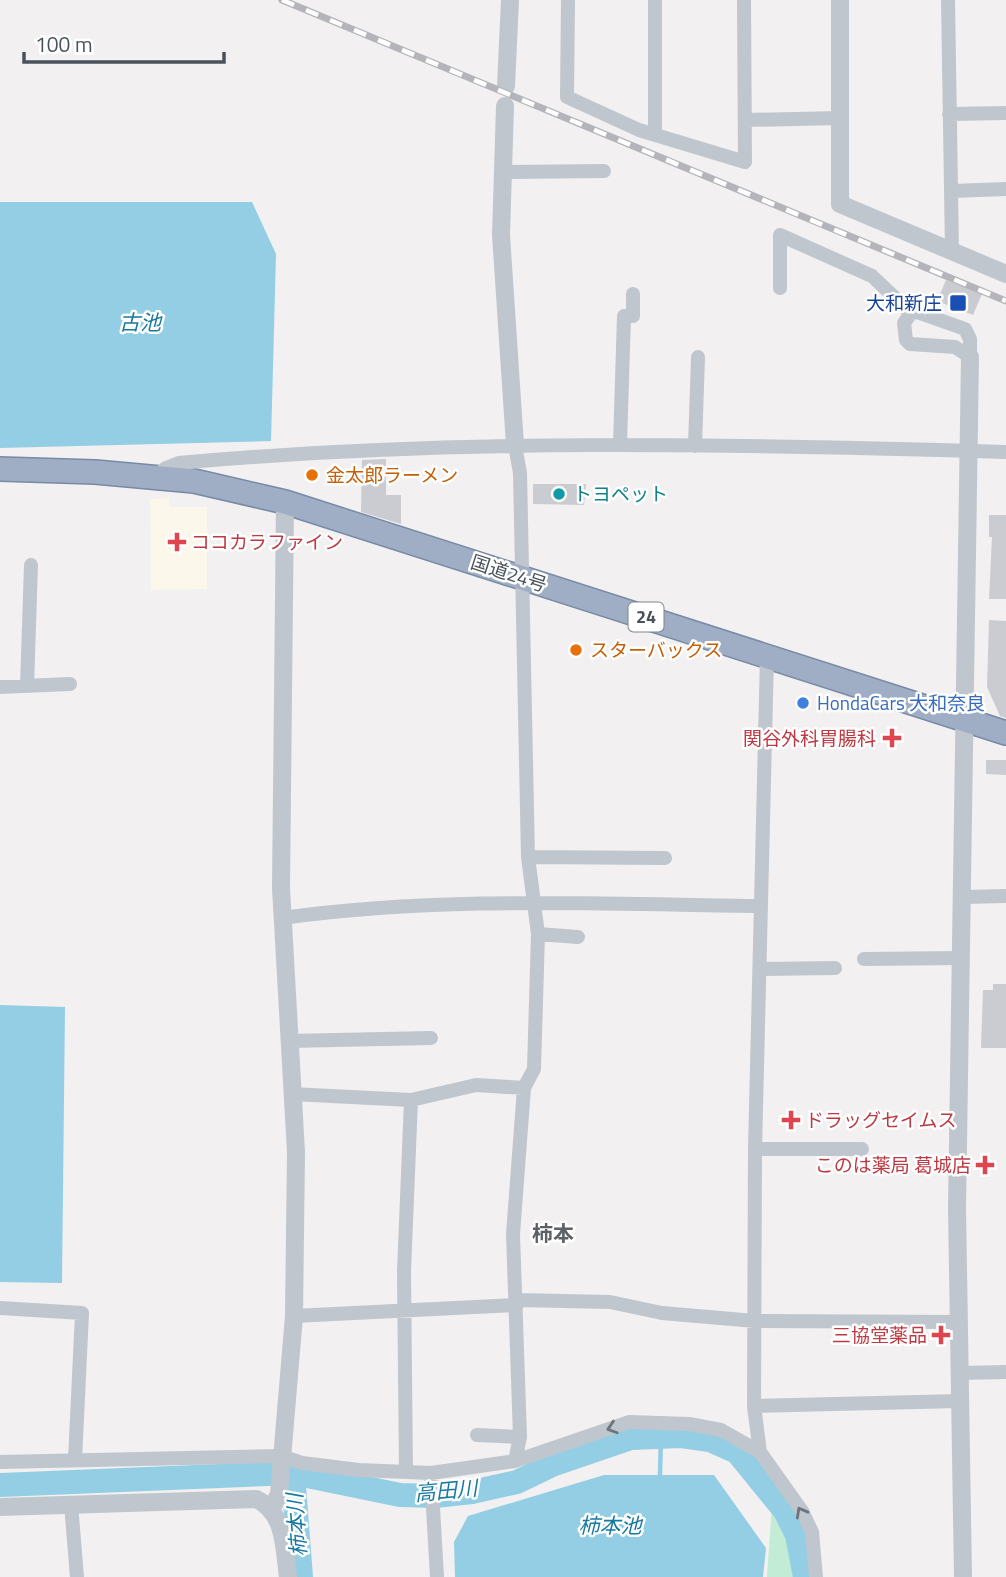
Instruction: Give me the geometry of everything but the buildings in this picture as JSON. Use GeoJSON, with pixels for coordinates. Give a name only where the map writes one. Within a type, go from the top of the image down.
{"type":"FeatureCollection","features":[{"type":"Feature","properties":{"kind":"highway","name":"国道24号"},"geometry":{"type":"LineString","coordinates":[[0,469],[95,471],[194,481],[285,502],[1006,733]]}},
{"type":"Feature","properties":{"kind":"street"},"geometry":{"type":"LineString","coordinates":[[506,86],[510,0]]}},
{"type":"Feature","properties":{"kind":"street"},"geometry":{"type":"LineString","coordinates":[[568,0],[567,97],[655,135],[745,162],[744,0]]}},
{"type":"Feature","properties":{"kind":"street"},"geometry":{"type":"LineString","coordinates":[[655,0],[655,135]]}},
{"type":"Feature","properties":{"kind":"street"},"geometry":{"type":"LineString","coordinates":[[840,0],[840,204],[1006,274]]}},
{"type":"Feature","properties":{"kind":"street"},"geometry":{"type":"LineString","coordinates":[[948,0],[952,251]]}},
{"type":"Feature","properties":{"kind":"street"},"geometry":{"type":"LineString","coordinates":[[505,106],[501,235],[520,473],[528,857],[538,934],[534,1069],[524,1088],[513,1234],[520,1437],[514,1461]]}},
{"type":"Feature","properties":{"kind":"street"},"geometry":{"type":"LineString","coordinates":[[949,114],[1006,113]]}},
{"type":"Feature","properties":{"kind":"street"},"geometry":{"type":"LineString","coordinates":[[744,120],[841,118]]}},
{"type":"Feature","properties":{"kind":"street"},"geometry":{"type":"LineString","coordinates":[[502,172],[604,172]]}},
{"type":"Feature","properties":{"kind":"street"},"geometry":{"type":"LineString","coordinates":[[951,191],[1006,190]]}},
{"type":"Feature","properties":{"kind":"street"},"geometry":{"type":"LineString","coordinates":[[780,288],[780,235],[872,276],[911,313],[924,313],[965,330],[970,339],[958,1322],[963,1577]]}},
{"type":"Feature","properties":{"kind":"street"},"geometry":{"type":"LineString","coordinates":[[620,444],[624,316],[633,316],[633,295]]}},
{"type":"Feature","properties":{"kind":"street"},"geometry":{"type":"LineString","coordinates":[[911,313],[904,323],[904,331],[910,344],[955,347],[970,356]]}},
{"type":"Feature","properties":{"kind":"street"},"geometry":{"type":"LineString","coordinates":[[695,446],[698,357]]}},
{"type":"Feature","properties":{"kind":"street"},"geometry":{"type":"LineString","coordinates":[[155,477],[180,463],[277,454],[516,445],[620,444],[1006,452]]}},
{"type":"Feature","properties":{"kind":"street"},"geometry":{"type":"LineString","coordinates":[[285,502],[282,918],[296,1152],[294,1316],[275,1502],[282,1529],[288,1577]]}},
{"type":"Feature","properties":{"kind":"street"},"geometry":{"type":"LineString","coordinates":[[27,686],[31,565]]}},
{"type":"Feature","properties":{"kind":"street"},"geometry":{"type":"LineString","coordinates":[[760,1452],[754,1406],[755,1149],[766,657]]}},
{"type":"Feature","properties":{"kind":"street"},"geometry":{"type":"LineString","coordinates":[[0,687],[70,684]]}},
{"type":"Feature","properties":{"kind":"street"},"geometry":{"type":"LineString","coordinates":[[528,857],[665,858]]}},
{"type":"Feature","properties":{"kind":"street"},"geometry":{"type":"LineString","coordinates":[[962,897],[1006,896]]}},
{"type":"Feature","properties":{"kind":"street"},"geometry":{"type":"LineString","coordinates":[[282,918],[434,904],[761,906]]}},
{"type":"Feature","properties":{"kind":"street"},"geometry":{"type":"LineString","coordinates":[[538,934],[578,937]]}},
{"type":"Feature","properties":{"kind":"street"},"geometry":{"type":"LineString","coordinates":[[864,959],[962,958]]}},
{"type":"Feature","properties":{"kind":"street"},"geometry":{"type":"LineString","coordinates":[[760,969],[835,968]]}},
{"type":"Feature","properties":{"kind":"street"},"geometry":{"type":"LineString","coordinates":[[288,1041],[431,1038]]}},
{"type":"Feature","properties":{"kind":"street"},"geometry":{"type":"LineString","coordinates":[[292,1094],[411,1100],[476,1085],[524,1088]]}},
{"type":"Feature","properties":{"kind":"street"},"geometry":{"type":"LineString","coordinates":[[406,1472],[404,1257],[411,1100]]}},
{"type":"Feature","properties":{"kind":"street"},"geometry":{"type":"LineString","coordinates":[[755,1149],[862,1149]]}},
{"type":"Feature","properties":{"kind":"street"},"geometry":{"type":"LineString","coordinates":[[294,1316],[405,1312],[517,1303],[610,1302],[662,1313],[755,1321],[958,1322]]}},
{"type":"Feature","properties":{"kind":"street"},"geometry":{"type":"LineString","coordinates":[[0,1308],[82,1313],[75,1460]]}},
{"type":"Feature","properties":{"kind":"street"},"geometry":{"type":"LineString","coordinates":[[959,1373],[1006,1372]]}},
{"type":"Feature","properties":{"kind":"street"},"geometry":{"type":"LineString","coordinates":[[754,1406],[960,1401]]}},
{"type":"Feature","properties":{"kind":"street"},"geometry":{"type":"LineString","coordinates":[[0,1462],[281,1456],[359,1470],[431,1473],[514,1461],[629,1422],[689,1424],[721,1430],[760,1452],[802,1511],[812,1532],[816,1577]]}},
{"type":"Feature","properties":{"kind":"street"},"geometry":{"type":"LineString","coordinates":[[477,1435],[520,1437]]}},
{"type":"Feature","properties":{"kind":"street"},"geometry":{"type":"LineString","coordinates":[[431,1473],[437,1577]]}},
{"type":"Feature","properties":{"kind":"street"},"geometry":{"type":"LineString","coordinates":[[0,1507],[246,1498],[265,1504],[275,1502]]}},
{"type":"Feature","properties":{"kind":"street"},"geometry":{"type":"LineString","coordinates":[[71,1504],[76,1577]]}},
{"type":"Feature","properties":{"kind":"shaded area"},"geometry":{"type":"Polygon","coordinates":[[[169,498],[169,507],[207,507],[207,589],[151,590],[150,499],[169,498]]]}},
{"type":"Feature","properties":{"kind":"green space"},"geometry":{"type":"Polygon","coordinates":[[[772,1506],[790,1529],[801,1577],[767,1577],[772,1506]]]}},
{"type":"Feature","properties":{"kind":"water","name":"古池"},"geometry":{"type":"Polygon","coordinates":[[[0,202],[252,202],[276,254],[271,441],[0,448],[0,202]]]}},
{"type":"Feature","properties":{"kind":"water"},"geometry":{"type":"Polygon","coordinates":[[[0,1005],[65,1007],[62,1283],[0,1282],[0,1005]]]}},
{"type":"Feature","properties":{"kind":"water","name":"柿本池"},"geometry":{"type":"Polygon","coordinates":[[[604,1475],[714,1475],[766,1548],[763,1577],[455,1577],[454,1542],[468,1516],[604,1475]]]}},
{"type":"Feature","properties":{"kind":"waterway"},"geometry":{"type":"LineString","coordinates":[[660,1475],[661,1436]]}},
{"type":"Feature","properties":{"kind":"waterway","name":"高田川"},"geometry":{"type":"LineString","coordinates":[[0,1485],[293,1473],[400,1495],[435,1496],[472,1492],[517,1482],[552,1465],[631,1438],[681,1436],[710,1440],[737,1452],[785,1511],[797,1535],[805,1577]]}},
{"type":"Feature","properties":{"kind":"waterway","name":"柿本川"},"geometry":{"type":"LineString","coordinates":[[293,1473],[301,1577]]}},
{"type":"Feature","properties":{"kind":"railway"},"geometry":{"type":"LineString","coordinates":[[282,0],[1006,301]]}},
{"type":"Feature","properties":{"kind":"place","name":"大和新庄"},"geometry":{"type":"Point","coordinates":[958,303]}},
{"type":"Feature","properties":{"kind":"place","name":"金太郎ラーメン"},"geometry":{"type":"Point","coordinates":[312,475]}},
{"type":"Feature","properties":{"kind":"place","name":"トヨペット"},"geometry":{"type":"Point","coordinates":[559,494]}},
{"type":"Feature","properties":{"kind":"place","name":"ココカラファイン"},"geometry":{"type":"Point","coordinates":[177,542]}},
{"type":"Feature","properties":{"kind":"place","name":"スターバックス"},"geometry":{"type":"Point","coordinates":[576,650]}},
{"type":"Feature","properties":{"kind":"place","name":"HondaCars 大和奈良"},"geometry":{"type":"Point","coordinates":[803,703]}},
{"type":"Feature","properties":{"kind":"place","name":"関谷外科胃腸科"},"geometry":{"type":"Point","coordinates":[892,738]}},
{"type":"Feature","properties":{"kind":"place","name":"ドラッグセイムス"},"geometry":{"type":"Point","coordinates":[791,1120]}},
{"type":"Feature","properties":{"kind":"place","name":"このは薬局 葛城店"},"geometry":{"type":"Point","coordinates":[985,1165]}},
{"type":"Feature","properties":{"kind":"place","name":"三協堂薬品"},"geometry":{"type":"Point","coordinates":[941,1335]}},
{"type":"Feature","properties":{"kind":"district","name":"柿本"},"geometry":{"type":"Point","coordinates":[553,1234]}}]}
